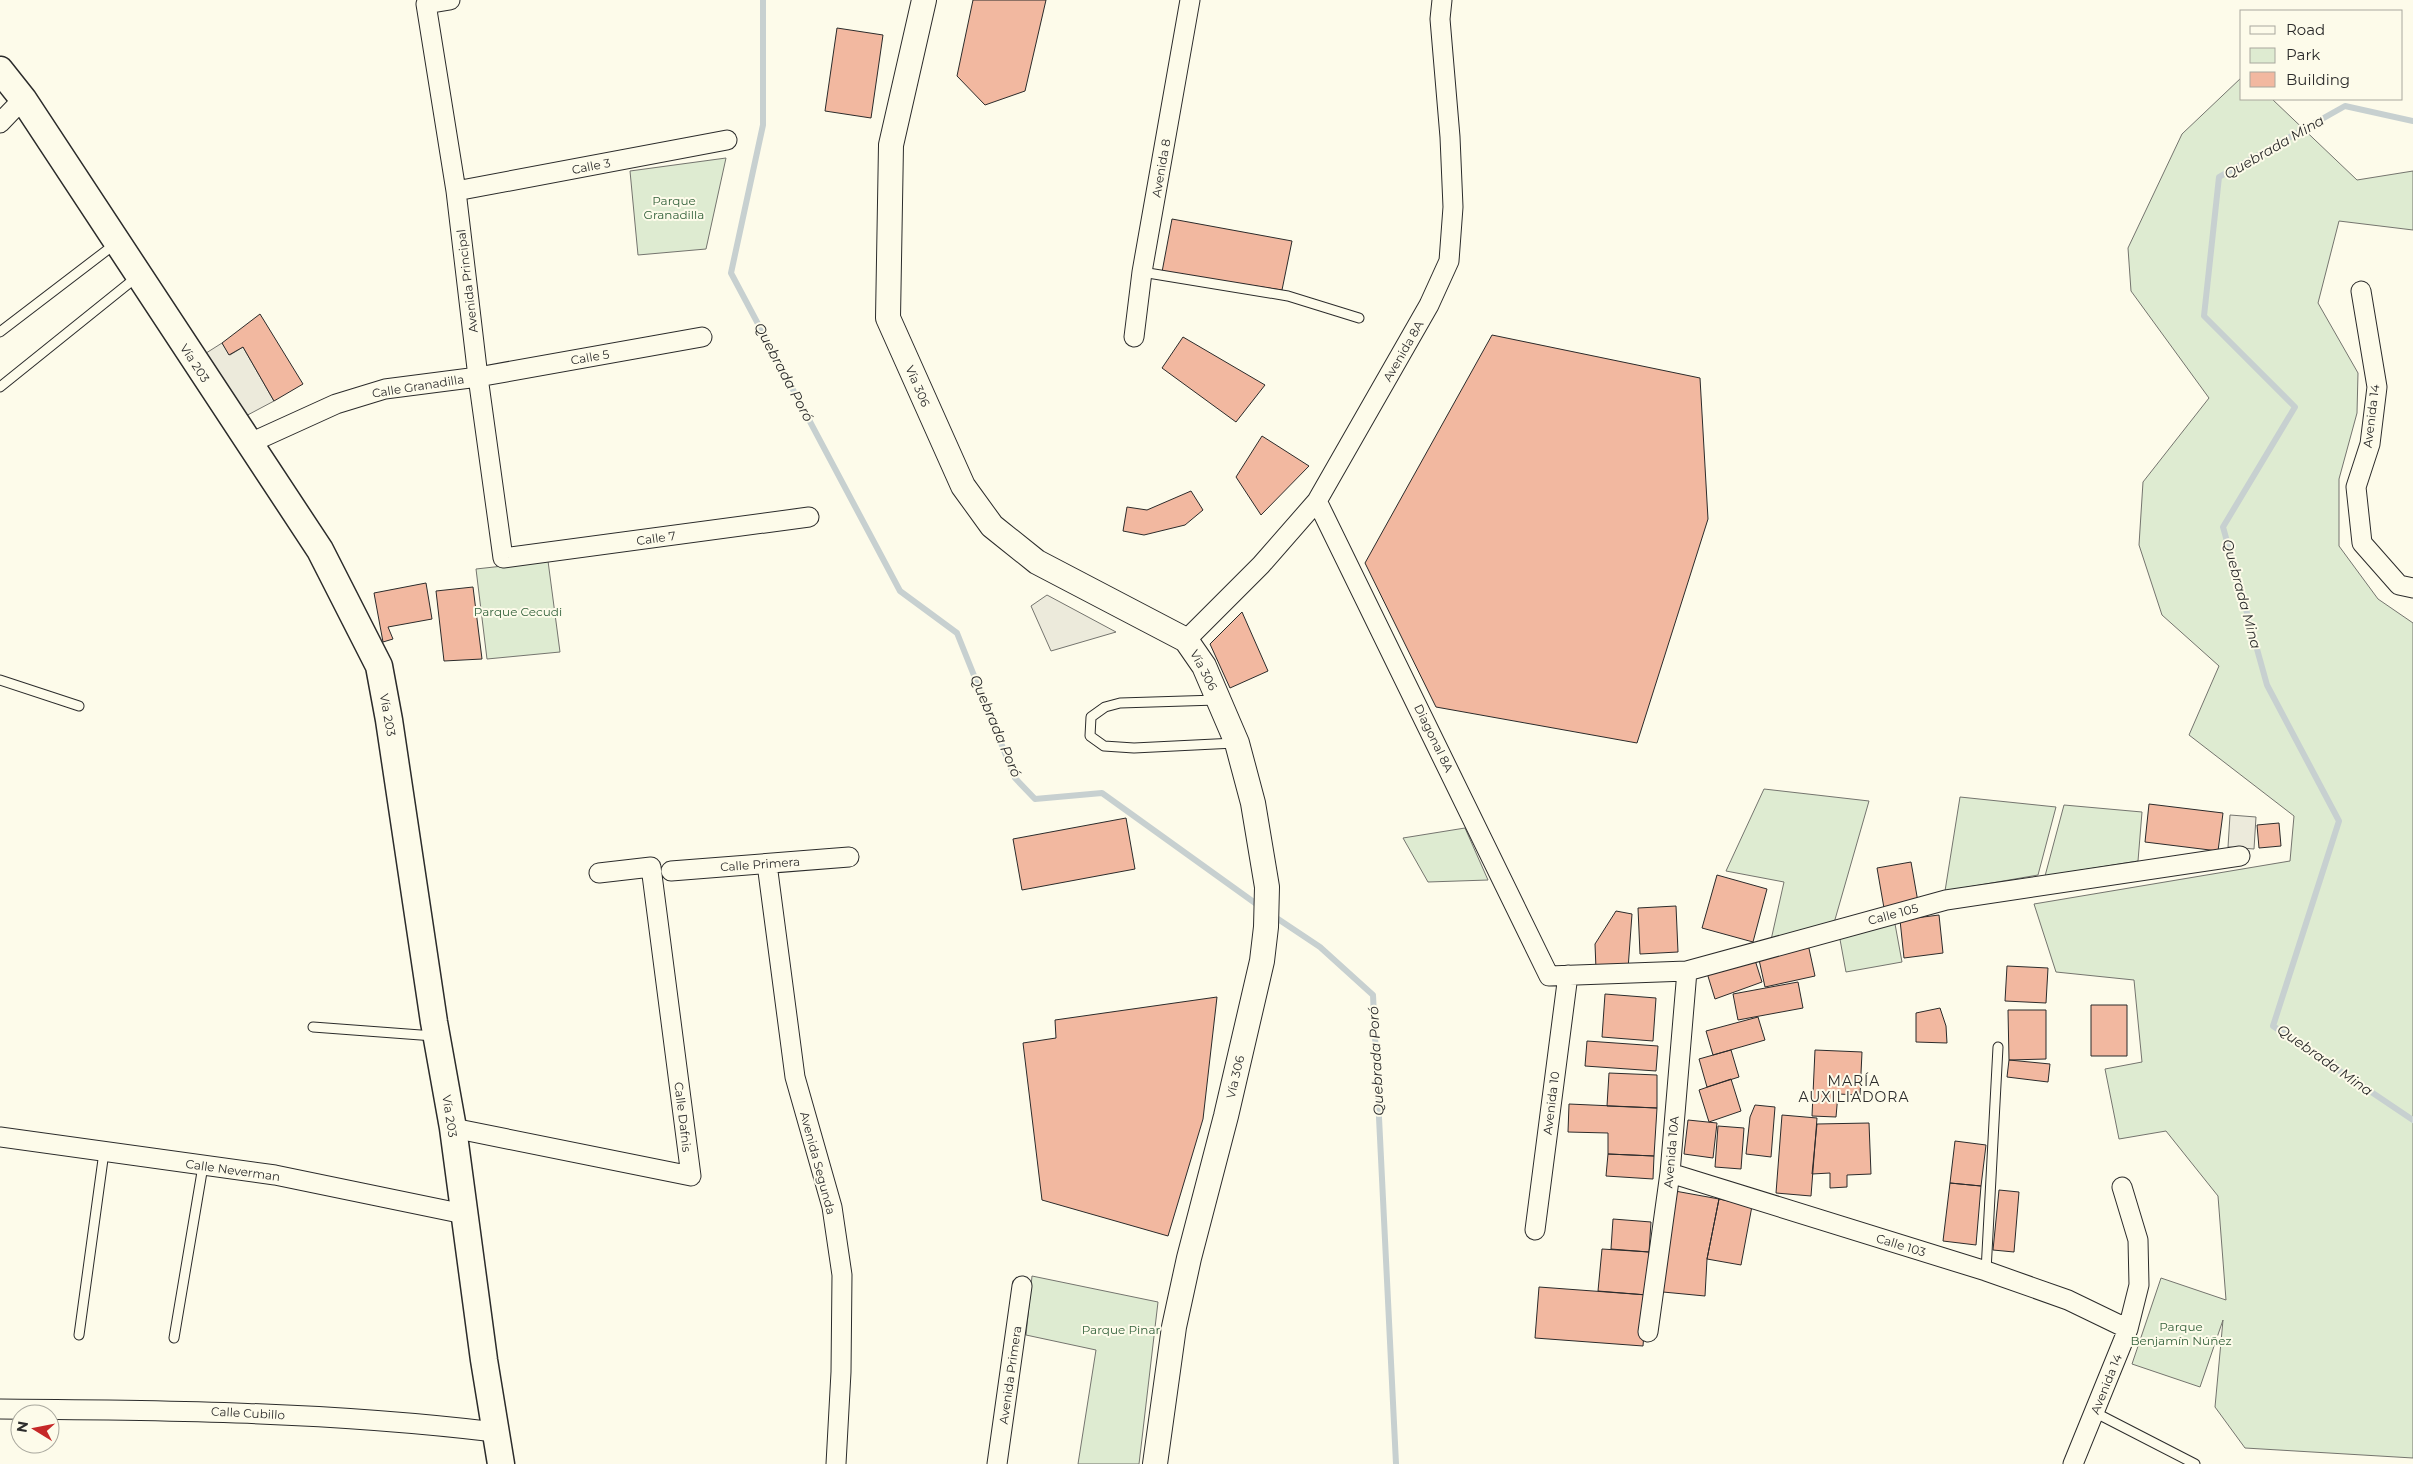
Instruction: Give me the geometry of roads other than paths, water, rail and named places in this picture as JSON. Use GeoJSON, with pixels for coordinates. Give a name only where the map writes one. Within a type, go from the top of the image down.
{"type":"FeatureCollection","features":[{"type":"Feature","properties":{"kind":"main road","name":"Vía 203"},"geometry":{"type":"LineString","coordinates":[[0,70],[23,99],[248,444],[320,550],[378,666],[389,720],[437,1036],[453,1128],[501,1464]]}},
{"type":"Feature","properties":{"kind":"street","name":"Avenida Principal"},"geometry":{"type":"LineString","coordinates":[[450,0],[426,4],[456,191],[478,377],[503,558]]}},
{"type":"Feature","properties":{"kind":"street","name":"Vía 306"},"geometry":{"type":"LineString","coordinates":[[924,0],[891,144],[888,318],[963,486],[992,526],[1037,562],[1186,640],[1204,666],[1237,743],[1253,803],[1267,887],[1266,927],[1262,961],[1226,1116],[1189,1258],[1174,1327],[1155,1464]]}},
{"type":"Feature","properties":{"kind":"street","name":"Avenida 8"},"geometry":{"type":"LineString","coordinates":[[1134,337],[1142,272],[1190,0]]}},
{"type":"Feature","properties":{"kind":"street","name":"Avenida 8A"},"geometry":{"type":"LineString","coordinates":[[1186,640],[1261,565],[1318,501],[1429,305],[1449,261],[1453,206],[1450,136],[1440,19],[1442,0]]}},
{"type":"Feature","properties":{"kind":"street"},"geometry":{"type":"LineString","coordinates":[[0,123],[23,99]]}},
{"type":"Feature","properties":{"kind":"street","name":"Calle 3"},"geometry":{"type":"LineString","coordinates":[[456,191],[726,140]]}},
{"type":"Feature","properties":{"kind":"street","name":"Avenida 14"},"geometry":{"type":"LineString","coordinates":[[2361,291],[2377,387],[2370,444],[2356,487],[2362,543],[2406,587]]}},
{"type":"Feature","properties":{"kind":"street","name":"Calle 5"},"geometry":{"type":"LineString","coordinates":[[478,377],[702,337]]}},
{"type":"Feature","properties":{"kind":"street","name":"Calle Granadilla"},"geometry":{"type":"LineString","coordinates":[[248,444],[336,404],[385,389],[478,377]]}},
{"type":"Feature","properties":{"kind":"street","name":"Diagonal 8A"},"geometry":{"type":"LineString","coordinates":[[1318,501],[1559,976]]}},
{"type":"Feature","properties":{"kind":"street","name":"Calle 7"},"geometry":{"type":"LineString","coordinates":[[503,558],[809,517]]}},
{"type":"Feature","properties":{"kind":"street","name":"Calle 105"},"geometry":{"type":"LineString","coordinates":[[1559,976],[1687,971],[1946,900],[2240,856]]}},
{"type":"Feature","properties":{"kind":"street","name":"Calle Primera"},"geometry":{"type":"LineString","coordinates":[[671,871],[849,857]]}},
{"type":"Feature","properties":{"kind":"street","name":"Avenida Segunda"},"geometry":{"type":"LineString","coordinates":[[767,864],[795,1077],[832,1207],[842,1275],[841,1372],[836,1464]]}},
{"type":"Feature","properties":{"kind":"street","name":"Calle Dafnis"},"geometry":{"type":"LineString","coordinates":[[453,1128],[691,1176],[650,867],[600,873]]}},
{"type":"Feature","properties":{"kind":"street","name":"Avenida 10A"},"geometry":{"type":"LineString","coordinates":[[1648,1332],[1670,1173],[1687,971]]}},
{"type":"Feature","properties":{"kind":"street","name":"Avenida 10"},"geometry":{"type":"LineString","coordinates":[[1535,1230],[1559,976]]}},
{"type":"Feature","properties":{"kind":"street","name":"Calle Neverman"},"geometry":{"type":"LineString","coordinates":[[0,1137],[275,1176],[464,1214]]}},
{"type":"Feature","properties":{"kind":"street","name":"Calle 103"},"geometry":{"type":"LineString","coordinates":[[1670,1173],[1986,1271],[2068,1300],[2128,1329]]}},
{"type":"Feature","properties":{"kind":"street","name":"Avenida 14"},"geometry":{"type":"LineString","coordinates":[[2073,1464],[2128,1329],[2139,1285],[2138,1240],[2122,1186]]}},
{"type":"Feature","properties":{"kind":"street","name":"Avenida Primera"},"geometry":{"type":"LineString","coordinates":[[998,1464],[1022,1286]]}},
{"type":"Feature","properties":{"kind":"street","name":"Calle Cubillo"},"geometry":{"type":"LineString","coordinates":[[0,1408],[218,1412],[374,1419],[495,1432]]}},
{"type":"Feature","properties":{"kind":"lane"},"geometry":{"type":"LineString","coordinates":[[0,332],[117,243]]}},
{"type":"Feature","properties":{"kind":"lane"},"geometry":{"type":"LineString","coordinates":[[1142,272],[1288,296],[1359,318]]}},
{"type":"Feature","properties":{"kind":"lane"},"geometry":{"type":"LineString","coordinates":[[0,387],[138,276]]}},
{"type":"Feature","properties":{"kind":"lane"},"geometry":{"type":"LineString","coordinates":[[0,680],[80,706]]}},
{"type":"Feature","properties":{"kind":"lane"},"geometry":{"type":"LineString","coordinates":[[1219,700],[1120,703],[1105,707],[1091,717],[1090,736],[1104,746],[1134,748],[1237,743]]}},
{"type":"Feature","properties":{"kind":"lane"},"geometry":{"type":"LineString","coordinates":[[312,1026],[437,1036]]}},
{"type":"Feature","properties":{"kind":"lane"},"geometry":{"type":"LineString","coordinates":[[1986,1271],[1998,1047]]}},
{"type":"Feature","properties":{"kind":"lane"},"geometry":{"type":"LineString","coordinates":[[79,1335],[104,1152]]}},
{"type":"Feature","properties":{"kind":"lane"},"geometry":{"type":"LineString","coordinates":[[174,1338],[203,1166]]}},
{"type":"Feature","properties":{"kind":"lane"},"geometry":{"type":"LineString","coordinates":[[2094,1412],[2195,1464]]}},
{"type":"Feature","properties":{"kind":"waterway","name":"Quebrada Poró"},"geometry":{"type":"LineString","coordinates":[[763,0],[763,125],[731,273],[900,591],[957,633],[1015,778],[1035,799],[1102,793],[1262,908]]}},
{"type":"Feature","properties":{"kind":"waterway","name":"Quebrada Mina"},"geometry":{"type":"LineString","coordinates":[[2413,121],[2345,106],[2219,177],[2204,316],[2295,407],[2223,527],[2267,685],[2339,821],[2273,1026],[2413,1120]]}},
{"type":"Feature","properties":{"kind":"waterway","name":"Quebrada Poró"},"geometry":{"type":"LineString","coordinates":[[1272,915],[1320,947],[1373,995],[1396,1464]]}},
{"type":"Feature","properties":{"kind":"district","name":"MARÍA AUXILIADORA"},"geometry":{"type":"Point","coordinates":[1854,1090]}},
{"type":"Feature","properties":{"kind":"park label","name":"Parque Granadilla"},"geometry":{"type":"Point","coordinates":[674,207]}},
{"type":"Feature","properties":{"kind":"park label","name":"Parque Cecudi"},"geometry":{"type":"Point","coordinates":[518,611]}},
{"type":"Feature","properties":{"kind":"park label","name":"Parque Pinar"},"geometry":{"type":"Point","coordinates":[1121,1329]}},
{"type":"Feature","properties":{"kind":"park label","name":"Parque Benjamín Núñez"},"geometry":{"type":"Point","coordinates":[2181,1333]}}]}
